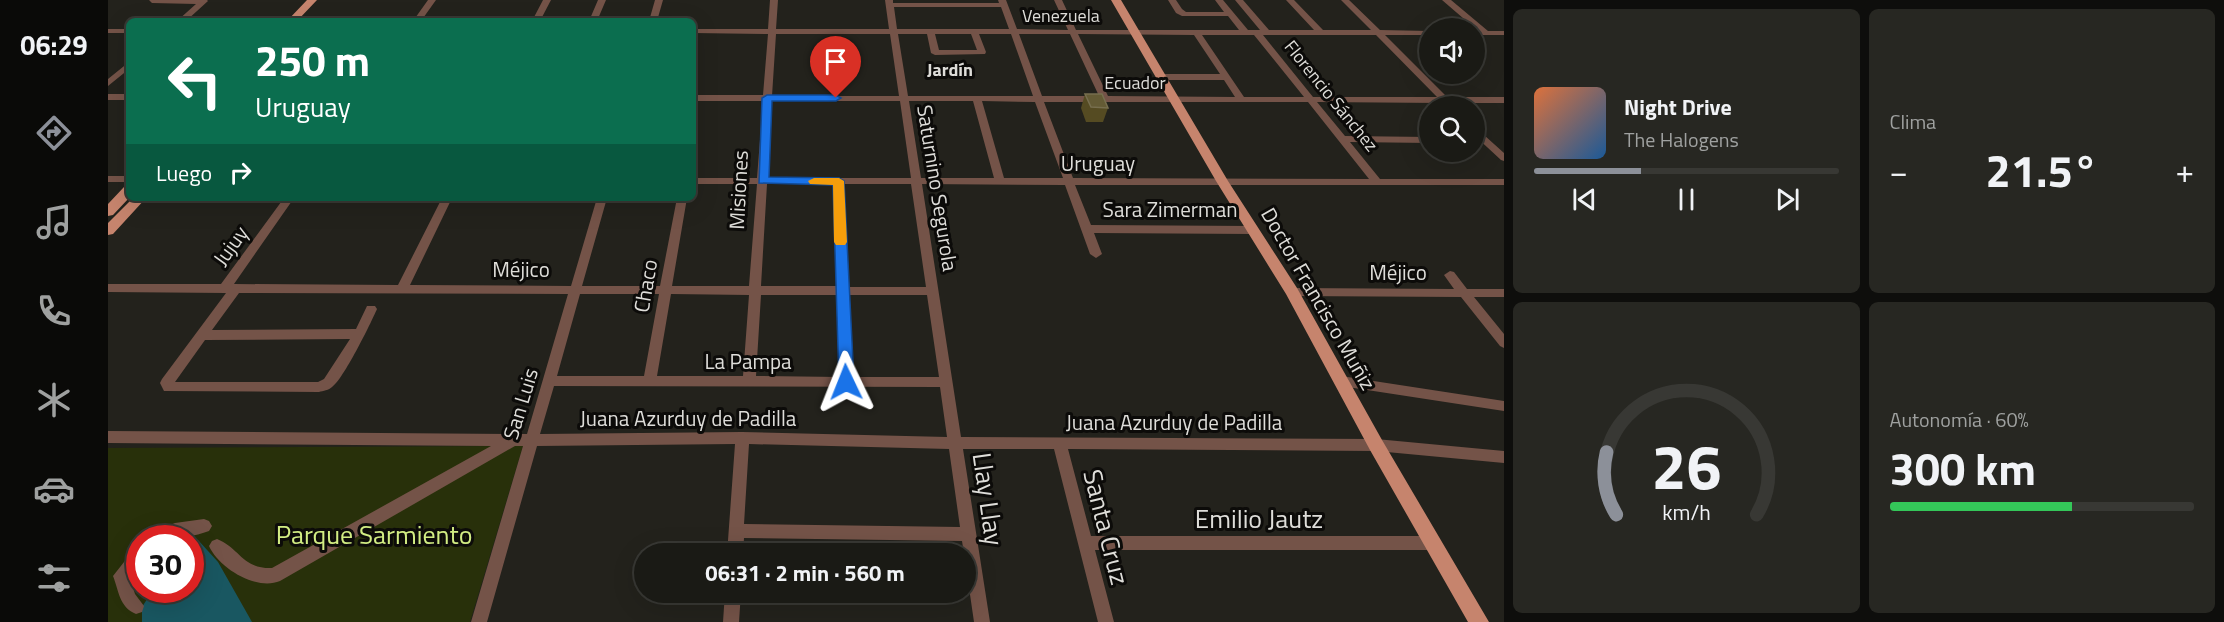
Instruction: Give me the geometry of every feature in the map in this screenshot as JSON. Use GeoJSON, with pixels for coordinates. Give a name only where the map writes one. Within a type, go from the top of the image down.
{"type":"FeatureCollection","features":[{"type":"Feature","properties":{"kind":"main road"},"geometry":{"type":"LineString","coordinates":[[295,18],[312,0]]}},
{"type":"Feature","properties":{"kind":"main road"},"geometry":{"type":"LineString","coordinates":[[308,18],[324,0]]}},
{"type":"Feature","properties":{"kind":"main road","name":"Doctor Francisco Muñiz"},"geometry":{"type":"LineString","coordinates":[[1116,0],[1222,181],[1292,292],[1376,445],[1479,622]]}},
{"type":"Feature","properties":{"kind":"main road"},"geometry":{"type":"LineString","coordinates":[[108,212],[126,193]]}},
{"type":"Feature","properties":{"kind":"main road"},"geometry":{"type":"LineString","coordinates":[[108,231],[137,201]]}},
{"type":"Feature","properties":{"kind":"street"},"geometry":{"type":"LineString","coordinates":[[419,18],[432,0]]}},
{"type":"Feature","properties":{"kind":"street"},"geometry":{"type":"LineString","coordinates":[[538,18],[547,0]]}},
{"type":"Feature","properties":{"kind":"street"},"geometry":{"type":"LineString","coordinates":[[594,18],[602,0]]}},
{"type":"Feature","properties":{"kind":"street"},"geometry":{"type":"LineString","coordinates":[[654,18],[660,0]]}},
{"type":"Feature","properties":{"kind":"street","name":"Misiones"},"geometry":{"type":"LineString","coordinates":[[749,382],[774,0]]}},
{"type":"Feature","properties":{"kind":"street"},"geometry":{"type":"LineString","coordinates":[[1058,0],[1105,99]]}},
{"type":"Feature","properties":{"kind":"street"},"geometry":{"type":"LineString","coordinates":[[1172,0],[1181,12],[1230,14]]}},
{"type":"Feature","properties":{"kind":"street"},"geometry":{"type":"LineString","coordinates":[[1219,0],[1245,32]]}},
{"type":"Feature","properties":{"kind":"street","name":"Florencio Sánchez"},"geometry":{"type":"LineString","coordinates":[[1239,0],[1311,100],[1377,182]]}},
{"type":"Feature","properties":{"kind":"street"},"geometry":{"type":"LineString","coordinates":[[1290,0],[1320,32]]}},
{"type":"Feature","properties":{"kind":"street"},"geometry":{"type":"LineString","coordinates":[[1345,0],[1442,96]]}},
{"type":"Feature","properties":{"kind":"street"},"geometry":{"type":"LineString","coordinates":[[1446,0],[1486,33],[1504,33]]}},
{"type":"Feature","properties":{"kind":"street"},"geometry":{"type":"LineString","coordinates":[[152,1],[204,1]]}},
{"type":"Feature","properties":{"kind":"street"},"geometry":{"type":"LineString","coordinates":[[184,18],[204,1]]}},
{"type":"Feature","properties":{"kind":"street"},"geometry":{"type":"LineString","coordinates":[[889,2],[1003,3],[1096,254]]}},
{"type":"Feature","properties":{"kind":"street","name":"Saturnino Segurola"},"geometry":{"type":"LineString","coordinates":[[889,2],[947,382]]}},
{"type":"Feature","properties":{"kind":"street"},"geometry":{"type":"LineString","coordinates":[[108,31],[126,31]]}},
{"type":"Feature","properties":{"kind":"street","name":"Venezuela"},"geometry":{"type":"LineString","coordinates":[[696,31],[1419,33]]}},
{"type":"Feature","properties":{"kind":"street"},"geometry":{"type":"LineString","coordinates":[[930,31],[935,52],[982,52],[974,31]]}},
{"type":"Feature","properties":{"kind":"street"},"geometry":{"type":"LineString","coordinates":[[1196,32],[1242,100]]}},
{"type":"Feature","properties":{"kind":"street"},"geometry":{"type":"LineString","coordinates":[[108,83],[126,68]]}},
{"type":"Feature","properties":{"kind":"street"},"geometry":{"type":"LineString","coordinates":[[1161,77],[1226,77]]}},
{"type":"Feature","properties":{"kind":"street"},"geometry":{"type":"LineString","coordinates":[[108,97],[126,97]]}},
{"type":"Feature","properties":{"kind":"street","name":"Ecuador"},"geometry":{"type":"LineString","coordinates":[[696,98],[1174,99],[1419,102]]}},
{"type":"Feature","properties":{"kind":"street"},"geometry":{"type":"LineString","coordinates":[[977,99],[1000,182]]}},
{"type":"Feature","properties":{"kind":"street","name":"Ecuador"},"geometry":{"type":"LineString","coordinates":[[1485,101],[1504,100]]}},
{"type":"Feature","properties":{"kind":"street"},"geometry":{"type":"LineString","coordinates":[[1343,139],[1419,140]]}},
{"type":"Feature","properties":{"kind":"street"},"geometry":{"type":"LineString","coordinates":[[1485,144],[1504,158]]}},
{"type":"Feature","properties":{"kind":"street"},"geometry":{"type":"LineString","coordinates":[[108,179],[126,179]]}},
{"type":"Feature","properties":{"kind":"street","name":"Uruguay"},"geometry":{"type":"LineString","coordinates":[[696,181],[1504,182]]}},
{"type":"Feature","properties":{"kind":"street"},"geometry":{"type":"LineString","coordinates":[[839,181],[846,382]]}},
{"type":"Feature","properties":{"kind":"street","name":"Jujuy"},"geometry":{"type":"LineString","coordinates":[[288,201],[202,335],[167,383],[169,387],[319,387],[329,383],[359,334]]}},
{"type":"Feature","properties":{"kind":"street"},"geometry":{"type":"LineString","coordinates":[[402,289],[446,201]]}},
{"type":"Feature","properties":{"kind":"street","name":"San Luis"},"geometry":{"type":"LineString","coordinates":[[479,622],[601,201]]}},
{"type":"Feature","properties":{"kind":"street","name":"Chaco"},"geometry":{"type":"LineString","coordinates":[[649,382],[681,201]]}},
{"type":"Feature","properties":{"kind":"street","name":"Sara Zimerman"},"geometry":{"type":"LineString","coordinates":[[1087,229],[1252,230]]}},
{"type":"Feature","properties":{"kind":"street"},"geometry":{"type":"LineString","coordinates":[[1450,275],[1504,343]]}},
{"type":"Feature","properties":{"kind":"street","name":"Méjico"},"geometry":{"type":"LineString","coordinates":[[108,288],[933,291]]}},
{"type":"Feature","properties":{"kind":"street","name":"Méjico"},"geometry":{"type":"LineString","coordinates":[[1292,292],[1504,293]]}},
{"type":"Feature","properties":{"kind":"street"},"geometry":{"type":"LineString","coordinates":[[202,335],[359,334],[371,309]]}},
{"type":"Feature","properties":{"kind":"street","name":"La Pampa"},"geometry":{"type":"LineString","coordinates":[[550,381],[947,382]]}},
{"type":"Feature","properties":{"kind":"street"},"geometry":{"type":"LineString","coordinates":[[1341,381],[1504,405]]}},
{"type":"Feature","properties":{"kind":"street","name":"Llay Llay"},"geometry":{"type":"LineString","coordinates":[[947,382],[982,622]]}},
{"type":"Feature","properties":{"kind":"street","name":"Juana Azurduy de Padilla"},"geometry":{"type":"LineString","coordinates":[[108,437],[514,440],[742,438],[956,443],[1376,445],[1499,456]]}},
{"type":"Feature","properties":{"kind":"street"},"geometry":{"type":"LineString","coordinates":[[735,543],[742,438]]}},
{"type":"Feature","properties":{"kind":"street"},"geometry":{"type":"LineString","coordinates":[[217,546],[245,572],[261,578],[274,576],[514,440]]}},
{"type":"Feature","properties":{"kind":"street","name":"Santa Cruz"},"geometry":{"type":"LineString","coordinates":[[1060,444],[1106,622]]}},
{"type":"Feature","properties":{"kind":"street"},"geometry":{"type":"LineString","coordinates":[[1499,456],[1504,469]]}},
{"type":"Feature","properties":{"kind":"street"},"geometry":{"type":"LineString","coordinates":[[736,531],[969,534]]}},
{"type":"Feature","properties":{"kind":"street","name":"Emilio Jautz"},"geometry":{"type":"LineString","coordinates":[[1086,543],[1432,543]]}},
{"type":"Feature","properties":{"kind":"street"},"geometry":{"type":"LineString","coordinates":[[126,570],[121,576],[126,588]]}},
{"type":"Feature","properties":{"kind":"street"},"geometry":{"type":"LineString","coordinates":[[133,603],[136,606]]}},
{"type":"Feature","properties":{"kind":"street"},"geometry":{"type":"LineString","coordinates":[[731,622],[732,603]]}},
{"type":"Feature","properties":{"kind":"green space","name":"Parque Sarmiento"},"geometry":{"type":"Polygon","coordinates":[[[523,446],[470,622],[108,622],[108,448],[523,446]]]}},
{"type":"Feature","properties":{"kind":"water"},"geometry":{"type":"Polygon","coordinates":[[[204,547],[218,562],[252,622],[142,622],[142,607],[145,603],[204,603],[204,547]]]}},
{"type":"Feature","properties":{"kind":"building"},"geometry":{"type":"Polygon","coordinates":[[[1085,94],[1102,94],[1108,108],[1091,107],[1085,94]]]}},
{"type":"Feature","properties":{"kind":"slow traffic"},"geometry":{"type":"LineString","coordinates":[[814,181],[839,181],[841,242]]}},
{"type":"Feature","properties":{"kind":"district","name":"Jardín"},"geometry":{"type":"Point","coordinates":[950,70]}},
{"type":"Feature","properties":{"kind":"route"},"geometry":{"type":"LineString","coordinates":[[836,98],[767,98],[763,181],[839,181],[846,382]]}}]}
